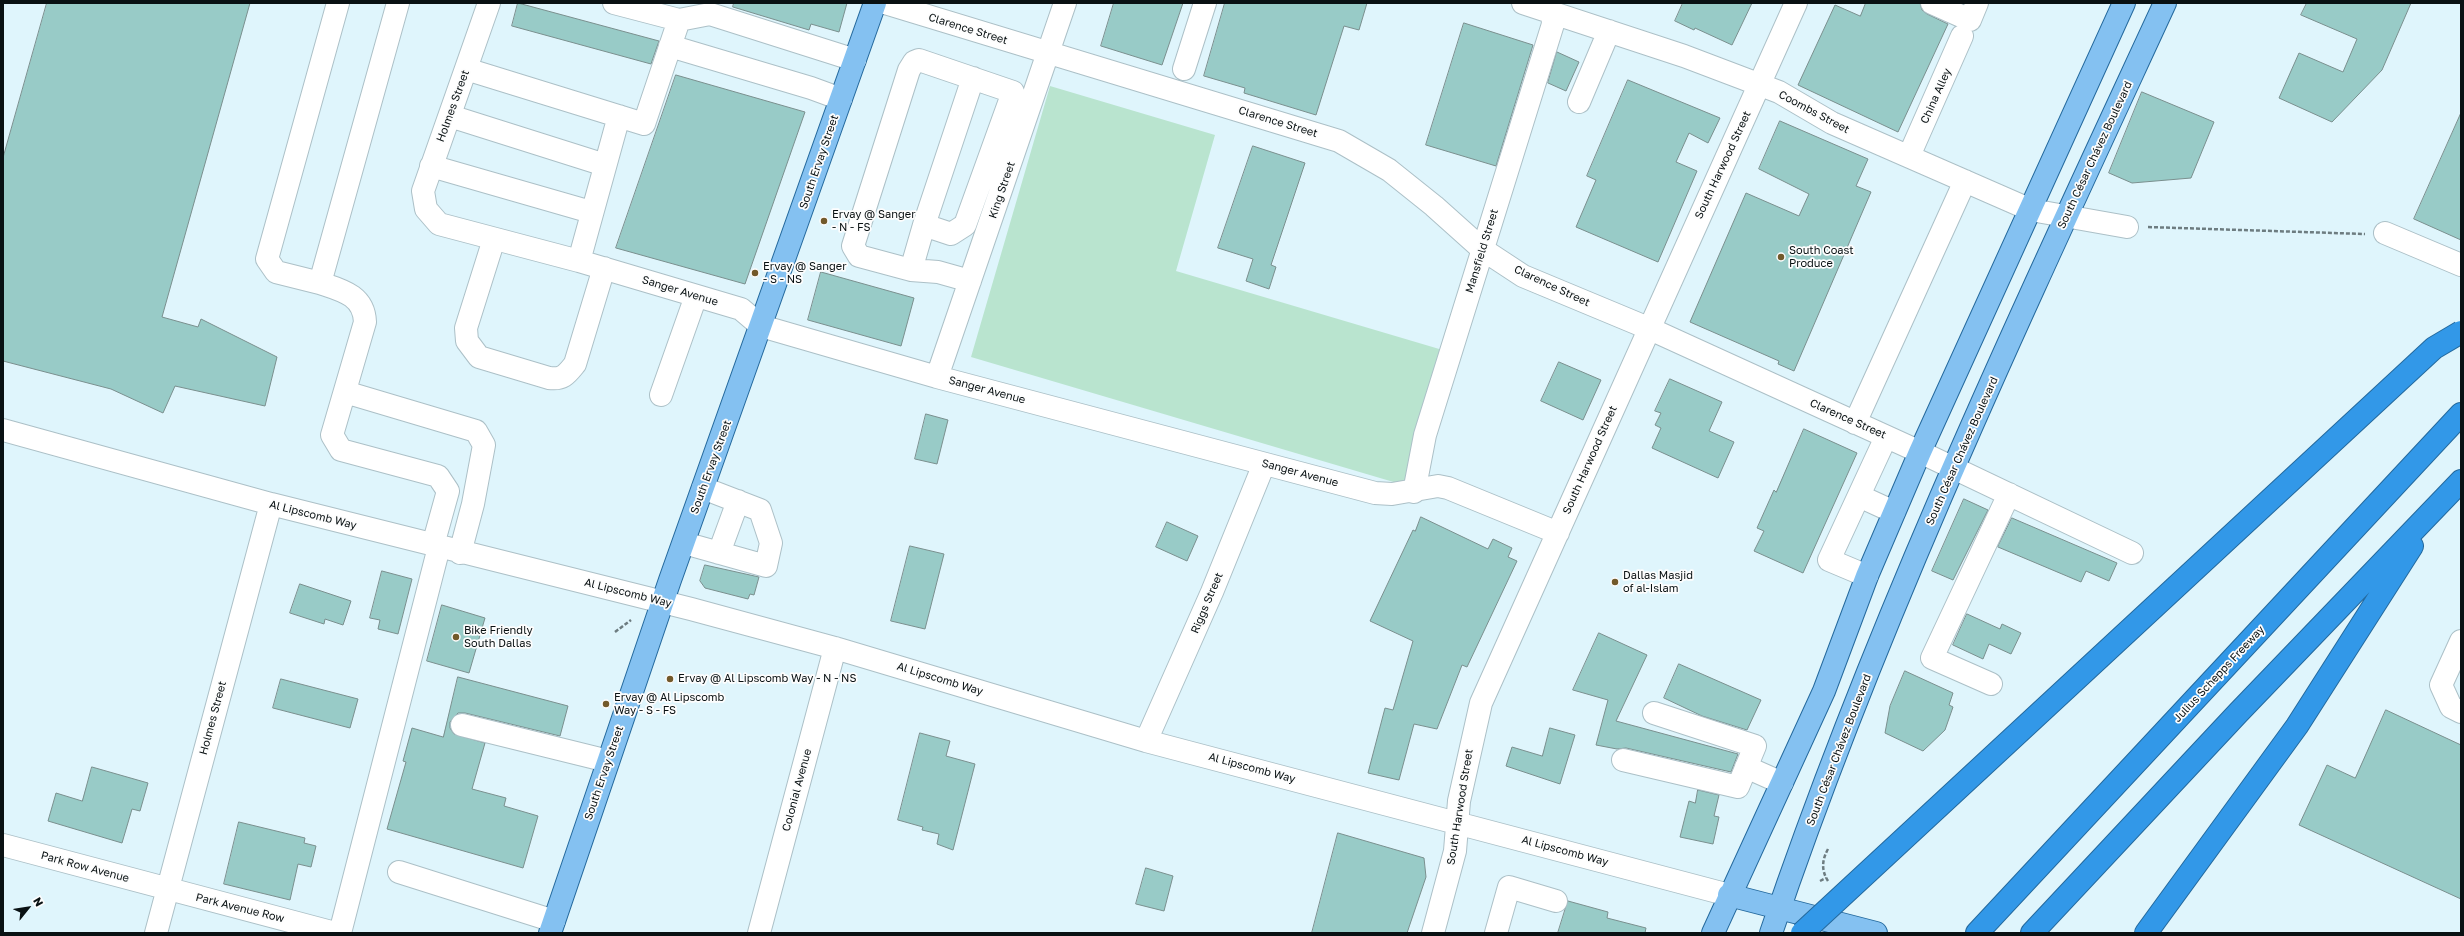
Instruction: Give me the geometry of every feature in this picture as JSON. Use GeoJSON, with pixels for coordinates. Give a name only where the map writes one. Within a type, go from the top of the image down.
{"type":"FeatureCollection","features":[{"type":"Feature","properties":{"kind":"highway"},"geometry":{"type":"LineString","coordinates":[[1802,933],[2434,348],[2461,332]]}},
{"type":"Feature","properties":{"kind":"highway","name":"Julius Schepps Freeway"},"geometry":{"type":"LineString","coordinates":[[1977,933],[2461,414]]}},
{"type":"Feature","properties":{"kind":"highway"},"geometry":{"type":"LineString","coordinates":[[2032,933],[2238,713],[2461,481]]}},
{"type":"Feature","properties":{"kind":"highway"},"geometry":{"type":"LineString","coordinates":[[2146,933],[2297,726],[2437,506]]}},
{"type":"Feature","properties":{"kind":"main road","name":"South Ervay Street"},"geometry":{"type":"LineString","coordinates":[[552,927],[663,602],[875,3]]}},
{"type":"Feature","properties":{"kind":"main road"},"geometry":{"type":"LineString","coordinates":[[1712,933],[1729,895],[1747,862],[1824,690],[1867,576],[1920,452],[2124,3]]}},
{"type":"Feature","properties":{"kind":"main road","name":"South César Chávez Boulevard"},"geometry":{"type":"LineString","coordinates":[[1771,933],[1891,611],[2066,216],[2165,3]]}},
{"type":"Feature","properties":{"kind":"main road","name":"Al Lipscomb Way"},"geometry":{"type":"LineString","coordinates":[[1729,895],[1876,933]]}},
{"type":"Feature","properties":{"kind":"street"},"geometry":{"type":"LineString","coordinates":[[338,3],[268,260],[276,272],[349,292],[361,305],[365,313],[365,322],[332,435],[341,450],[438,476],[448,491],[436,546],[340,933]]}},
{"type":"Feature","properties":{"kind":"street"},"geometry":{"type":"LineString","coordinates":[[320,283],[398,3]]}},
{"type":"Feature","properties":{"kind":"street","name":"Holmes Street"},"geometry":{"type":"LineString","coordinates":[[426,209],[423,191],[489,3]]}},
{"type":"Feature","properties":{"kind":"street"},"geometry":{"type":"LineString","coordinates":[[614,3],[679,20],[710,14],[855,60]]}},
{"type":"Feature","properties":{"kind":"street","name":"Clarence Street"},"geometry":{"type":"LineString","coordinates":[[885,3],[1049,54],[1340,140],[1388,170],[1434,206],[1482,250],[1523,276],[1648,328],[1920,452],[2132,553]]}},
{"type":"Feature","properties":{"kind":"street","name":"King Street"},"geometry":{"type":"LineString","coordinates":[[937,377],[1049,54],[1065,3]]}},
{"type":"Feature","properties":{"kind":"street"},"geometry":{"type":"LineString","coordinates":[[1184,69],[1205,3]]}},
{"type":"Feature","properties":{"kind":"street","name":"Coombs Street"},"geometry":{"type":"LineString","coordinates":[[1523,3],[1684,56],[1759,86],[1779,92],[1832,123],[2031,210],[2127,227]]}},
{"type":"Feature","properties":{"kind":"street","name":"South Harwood Street"},"geometry":{"type":"LineString","coordinates":[[1433,933],[1455,851],[1457,822],[1467,758],[1481,703],[1648,328],[1796,3]]}},
{"type":"Feature","properties":{"kind":"street"},"geometry":{"type":"LineString","coordinates":[[1932,3],[1970,20],[1977,3]]}},
{"type":"Feature","properties":{"kind":"street","name":"Mansfield Street"},"geometry":{"type":"LineString","coordinates":[[1414,492],[1425,435],[1553,24],[1552,12]]}},
{"type":"Feature","properties":{"kind":"street"},"geometry":{"type":"LineString","coordinates":[[466,69],[644,124],[679,20]]}},
{"type":"Feature","properties":{"kind":"street"},"geometry":{"type":"LineString","coordinates":[[1579,102],[1609,31]]}},
{"type":"Feature","properties":{"kind":"street","name":"China Alley"},"geometry":{"type":"LineString","coordinates":[[1909,156],[1962,36]]}},
{"type":"Feature","properties":{"kind":"street"},"geometry":{"type":"LineString","coordinates":[[670,46],[811,88],[841,99]]}},
{"type":"Feature","properties":{"kind":"street"},"geometry":{"type":"LineString","coordinates":[[924,225],[951,234],[965,224],[1013,92],[919,60],[914,62],[909,70],[853,246],[859,256],[911,270],[938,272],[970,281]]}},
{"type":"Feature","properties":{"kind":"street"},"geometry":{"type":"LineString","coordinates":[[911,270],[924,225],[973,78]]}},
{"type":"Feature","properties":{"kind":"street"},"geometry":{"type":"LineString","coordinates":[[450,116],[605,165]]}},
{"type":"Feature","properties":{"kind":"street"},"geometry":{"type":"LineString","coordinates":[[579,261],[591,212],[619,116]]}},
{"type":"Feature","properties":{"kind":"street"},"geometry":{"type":"LineString","coordinates":[[431,166],[591,212]]}},
{"type":"Feature","properties":{"kind":"street"},"geometry":{"type":"LineString","coordinates":[[1855,423],[1965,181]]}},
{"type":"Feature","properties":{"kind":"street","name":"Sanger Avenue"},"geometry":{"type":"LineString","coordinates":[[426,209],[439,224],[604,268],[741,309],[761,326],[937,377],[1375,493],[1392,494],[1414,492],[1438,486],[1448,488],[1558,533]]}},
{"type":"Feature","properties":{"kind":"street"},"geometry":{"type":"LineString","coordinates":[[2385,233],[2461,265]]}},
{"type":"Feature","properties":{"kind":"street"},"geometry":{"type":"LineString","coordinates":[[494,238],[466,328],[467,341],[479,357],[549,378],[558,380],[567,376],[575,364],[604,268]]}},
{"type":"Feature","properties":{"kind":"street"},"geometry":{"type":"LineString","coordinates":[[661,395],[696,296]]}},
{"type":"Feature","properties":{"kind":"street"},"geometry":{"type":"LineString","coordinates":[[345,392],[476,430],[484,445],[460,553]]}},
{"type":"Feature","properties":{"kind":"street","name":"Al Lipscomb Way"},"geometry":{"type":"LineString","coordinates":[[3,430],[271,504],[460,553],[663,602],[835,648],[1146,741],[1729,895]]}},
{"type":"Feature","properties":{"kind":"street"},"geometry":{"type":"LineString","coordinates":[[1867,576],[1829,560],[1886,437]]}},
{"type":"Feature","properties":{"kind":"street","name":"Riggs Street"},"geometry":{"type":"LineString","coordinates":[[1146,741],[1212,592],[1264,464]]}},
{"type":"Feature","properties":{"kind":"street"},"geometry":{"type":"LineString","coordinates":[[684,543],[766,566],[771,543],[760,510],[703,488]]}},
{"type":"Feature","properties":{"kind":"street"},"geometry":{"type":"LineString","coordinates":[[1991,684],[1932,658],[2009,494]]}},
{"type":"Feature","properties":{"kind":"street"},"geometry":{"type":"LineString","coordinates":[[1859,496],[1894,512]]}},
{"type":"Feature","properties":{"kind":"street"},"geometry":{"type":"LineString","coordinates":[[719,553],[738,502]]}},
{"type":"Feature","properties":{"kind":"street","name":"Holmes Street"},"geometry":{"type":"LineString","coordinates":[[156,933],[271,504]]}},
{"type":"Feature","properties":{"kind":"street"},"geometry":{"type":"LineString","coordinates":[[2461,641],[2441,685],[2451,707],[2461,712]]}},
{"type":"Feature","properties":{"kind":"street","name":"Colonial Avenue"},"geometry":{"type":"LineString","coordinates":[[759,933],[835,648]]}},
{"type":"Feature","properties":{"kind":"street"},"geometry":{"type":"LineString","coordinates":[[1624,760],[1738,787],[1755,746],[1654,713]]}},
{"type":"Feature","properties":{"kind":"street"},"geometry":{"type":"LineString","coordinates":[[462,725],[608,761]]}},
{"type":"Feature","properties":{"kind":"street"},"geometry":{"type":"LineString","coordinates":[[1746,767],[1782,783]]}},
{"type":"Feature","properties":{"kind":"street","name":"Park Row Avenue"},"geometry":{"type":"LineString","coordinates":[[3,846],[167,890]]}},
{"type":"Feature","properties":{"kind":"street"},"geometry":{"type":"LineString","coordinates":[[399,872],[552,927]]}},
{"type":"Feature","properties":{"kind":"street"},"geometry":{"type":"LineString","coordinates":[[1496,933],[1508,887],[1556,901]]}},
{"type":"Feature","properties":{"kind":"street","name":"Park Avenue Row"},"geometry":{"type":"LineString","coordinates":[[167,890],[335,933]]}},
{"type":"Feature","properties":{"kind":"path"},"geometry":{"type":"LineString","coordinates":[[2127,227],[2385,233]]}},
{"type":"Feature","properties":{"kind":"path"},"geometry":{"type":"LineString","coordinates":[[615,632],[631,620]]}},
{"type":"Feature","properties":{"kind":"path"},"geometry":{"type":"LineString","coordinates":[[1828,849],[1823,858],[1826,878],[1830,884]]}},
{"type":"Feature","properties":{"kind":"path"},"geometry":{"type":"LineString","coordinates":[[1820,881],[1826,878]]}},
{"type":"Feature","properties":{"kind":"green space"},"geometry":{"type":"Polygon","coordinates":[[[1050,86],[1215,135],[1176,271],[1446,351],[1407,486],[971,357],[1050,86]]]}},
{"type":"Feature","properties":{"kind":"building"},"geometry":{"type":"Polygon","coordinates":[[[47,3],[250,3],[162,317],[198,327],[201,319],[277,357],[265,406],[175,386],[163,413],[111,389],[3,361],[3,158],[47,3]]]}},
{"type":"Feature","properties":{"kind":"building"},"geometry":{"type":"Polygon","coordinates":[[[518,3],[659,41],[651,64],[512,26],[518,3]]]}},
{"type":"Feature","properties":{"kind":"building"},"geometry":{"type":"Polygon","coordinates":[[[734,3],[847,3],[839,32],[811,24],[809,30],[733,7],[734,3]]]}},
{"type":"Feature","properties":{"kind":"building"},"geometry":{"type":"Polygon","coordinates":[[[1114,3],[1183,3],[1162,65],[1101,46],[1114,3]]]}},
{"type":"Feature","properties":{"kind":"building"},"geometry":{"type":"Polygon","coordinates":[[[1225,3],[1367,3],[1359,30],[1344,26],[1316,115],[1244,93],[1245,88],[1204,76],[1225,3]]]}},
{"type":"Feature","properties":{"kind":"building"},"geometry":{"type":"Polygon","coordinates":[[[1683,3],[1752,3],[1732,45],[1695,28],[1694,30],[1675,21],[1683,3]]]}},
{"type":"Feature","properties":{"kind":"building"},"geometry":{"type":"Polygon","coordinates":[[[1866,3],[1920,3],[1922,10],[1927,14],[1948,24],[1898,132],[1798,85],[1835,5],[1860,16],[1866,3]]]}},
{"type":"Feature","properties":{"kind":"building"},"geometry":{"type":"Polygon","coordinates":[[[2307,3],[2411,3],[2382,70],[2332,122],[2279,98],[2299,53],[2343,72],[2357,39],[2301,15],[2307,3]]]}},
{"type":"Feature","properties":{"kind":"building"},"geometry":{"type":"Polygon","coordinates":[[[1464,23],[1533,45],[1496,166],[1426,145],[1464,23]]]}},
{"type":"Feature","properties":{"kind":"building"},"geometry":{"type":"Polygon","coordinates":[[[1557,52],[1579,62],[1566,91],[1548,83],[1557,52]]]}},
{"type":"Feature","properties":{"kind":"building"},"geometry":{"type":"Polygon","coordinates":[[[676,75],[805,112],[745,284],[616,248],[676,75]]]}},
{"type":"Feature","properties":{"kind":"building"},"geometry":{"type":"Polygon","coordinates":[[[1628,80],[1720,118],[1708,143],[1689,133],[1676,162],[1697,171],[1658,262],[1576,227],[1596,180],[1587,176],[1628,80]]]}},
{"type":"Feature","properties":{"kind":"building"},"geometry":{"type":"Polygon","coordinates":[[[2142,92],[2214,122],[2191,178],[2132,183],[2109,173],[2142,92]]]}},
{"type":"Feature","properties":{"kind":"building"},"geometry":{"type":"Polygon","coordinates":[[[2461,113],[2461,240],[2414,219],[2461,113]]]}},
{"type":"Feature","properties":{"kind":"building","name":"South Coast Produce"},"geometry":{"type":"Polygon","coordinates":[[[1780,121],[1868,159],[1856,186],[1871,192],[1794,371],[1778,364],[1779,361],[1690,322],[1746,193],[1799,216],[1809,194],[1759,169],[1780,121]]]}},
{"type":"Feature","properties":{"kind":"building"},"geometry":{"type":"Polygon","coordinates":[[[1253,146],[1305,163],[1271,265],[1276,267],[1269,289],[1246,281],[1253,259],[1218,248],[1253,146]]]}},
{"type":"Feature","properties":{"kind":"building"},"geometry":{"type":"Polygon","coordinates":[[[821,272],[914,298],[901,346],[808,320],[821,272]]]}},
{"type":"Feature","properties":{"kind":"building"},"geometry":{"type":"Polygon","coordinates":[[[1559,362],[1601,380],[1583,420],[1541,401],[1559,362]]]}},
{"type":"Feature","properties":{"kind":"building"},"geometry":{"type":"Polygon","coordinates":[[[1670,379],[1722,402],[1709,431],[1734,442],[1718,478],[1652,448],[1661,428],[1655,425],[1661,413],[1655,411],[1670,379]]]}},
{"type":"Feature","properties":{"kind":"building"},"geometry":{"type":"Polygon","coordinates":[[[926,414],[948,420],[937,464],[915,459],[926,414]]]}},
{"type":"Feature","properties":{"kind":"building"},"geometry":{"type":"Polygon","coordinates":[[[1804,429],[1857,453],[1803,573],[1754,551],[1764,531],[1757,528],[1774,490],[1776,492],[1804,429]]]}},
{"type":"Feature","properties":{"kind":"building"},"geometry":{"type":"Polygon","coordinates":[[[1964,499],[1988,510],[1953,580],[1932,571],[1964,499]]]}},
{"type":"Feature","properties":{"kind":"building"},"geometry":{"type":"Polygon","coordinates":[[[1421,517],[1488,549],[1493,539],[1512,548],[1508,557],[1517,561],[1467,667],[1462,665],[1437,729],[1414,724],[1399,780],[1368,773],[1385,708],[1393,710],[1413,641],[1370,621],[1413,530],[1415,531],[1421,517]]]}},
{"type":"Feature","properties":{"kind":"building"},"geometry":{"type":"Polygon","coordinates":[[[2012,518],[2117,563],[2109,581],[2086,571],[2081,582],[1998,547],[2012,518]]]}},
{"type":"Feature","properties":{"kind":"building"},"geometry":{"type":"Polygon","coordinates":[[[1167,522],[1198,536],[1187,561],[1156,547],[1167,522]]]}},
{"type":"Feature","properties":{"kind":"building"},"geometry":{"type":"Polygon","coordinates":[[[910,546],[944,554],[925,629],[891,621],[910,546]]]}},
{"type":"Feature","properties":{"kind":"building"},"geometry":{"type":"Polygon","coordinates":[[[705,565],[759,577],[754,595],[750,594],[748,599],[705,588],[700,581],[705,565]]]}},
{"type":"Feature","properties":{"kind":"building"},"geometry":{"type":"Polygon","coordinates":[[[382,571],[412,579],[398,634],[378,629],[380,620],[370,618],[382,571]]]}},
{"type":"Feature","properties":{"kind":"building"},"geometry":{"type":"Polygon","coordinates":[[[300,584],[351,601],[343,625],[325,619],[324,624],[290,613],[300,584]]]}},
{"type":"Feature","properties":{"kind":"building"},"geometry":{"type":"Polygon","coordinates":[[[442,605],[485,618],[469,673],[427,661],[442,605]]]}},
{"type":"Feature","properties":{"kind":"building"},"geometry":{"type":"Polygon","coordinates":[[[1967,614],[2000,629],[2002,624],[2021,633],[2011,654],[1989,644],[1983,659],[1953,645],[1967,614]]]}},
{"type":"Feature","properties":{"kind":"building"},"geometry":{"type":"Polygon","coordinates":[[[1599,633],[1647,655],[1616,721],[1738,754],[1731,772],[1626,748],[1617,749],[1596,745],[1608,700],[1573,690],[1599,633]]]}},
{"type":"Feature","properties":{"kind":"building"},"geometry":{"type":"Polygon","coordinates":[[[1679,664],[1761,700],[1747,730],[1702,716],[1664,698],[1679,664]]]}},
{"type":"Feature","properties":{"kind":"building"},"geometry":{"type":"Polygon","coordinates":[[[1905,671],[1953,693],[1949,705],[1953,707],[1945,730],[1923,751],[1885,733],[1890,706],[1905,671]]]}},
{"type":"Feature","properties":{"kind":"building"},"geometry":{"type":"Polygon","coordinates":[[[458,677],[568,706],[560,736],[465,713],[458,713],[450,722],[450,728],[454,734],[485,743],[472,789],[506,798],[504,806],[538,816],[523,868],[387,829],[406,762],[403,761],[412,728],[443,737],[458,677]]]}},
{"type":"Feature","properties":{"kind":"building"},"geometry":{"type":"Polygon","coordinates":[[[281,679],[358,699],[350,728],[273,708],[281,679]]]}},
{"type":"Feature","properties":{"kind":"building"},"geometry":{"type":"Polygon","coordinates":[[[2386,710],[2461,745],[2461,899],[2299,825],[2327,765],[2355,778],[2386,710]]]}},
{"type":"Feature","properties":{"kind":"building"},"geometry":{"type":"Polygon","coordinates":[[[1550,728],[1575,735],[1560,784],[1506,766],[1512,747],[1542,756],[1550,728]]]}},
{"type":"Feature","properties":{"kind":"building"},"geometry":{"type":"Polygon","coordinates":[[[920,733],[950,741],[946,756],[975,764],[953,850],[937,844],[939,834],[922,830],[923,827],[898,820],[920,733]]]}},
{"type":"Feature","properties":{"kind":"building"},"geometry":{"type":"Polygon","coordinates":[[[92,767],[148,783],[140,811],[132,809],[122,843],[48,821],[56,793],[82,801],[92,767]]]}},
{"type":"Feature","properties":{"kind":"building"},"geometry":{"type":"Polygon","coordinates":[[[1698,790],[1719,795],[1714,816],[1719,817],[1713,844],[1680,837],[1689,801],[1695,803],[1698,790]]]}},
{"type":"Feature","properties":{"kind":"building"},"geometry":{"type":"Polygon","coordinates":[[[239,822],[305,838],[304,843],[316,846],[311,867],[298,864],[290,900],[224,884],[239,822]]]}},
{"type":"Feature","properties":{"kind":"building"},"geometry":{"type":"Polygon","coordinates":[[[1338,833],[1424,858],[1426,877],[1407,933],[1312,933],[1338,833]]]}},
{"type":"Feature","properties":{"kind":"building"},"geometry":{"type":"Polygon","coordinates":[[[1146,868],[1173,876],[1164,911],[1136,904],[1146,868]]]}},
{"type":"Feature","properties":{"kind":"building"},"geometry":{"type":"Polygon","coordinates":[[[1568,901],[1608,912],[1607,918],[1646,928],[1645,933],[1558,933],[1568,901]]]}},
{"type":"Feature","properties":{"kind":"place","name":"Ervay @ Sanger - N - FS"},"geometry":{"type":"Point","coordinates":[824,221]}},
{"type":"Feature","properties":{"kind":"place","name":"South Coast Produce"},"geometry":{"type":"Point","coordinates":[1781,257]}},
{"type":"Feature","properties":{"kind":"place","name":"Ervay @ Sanger - S - NS"},"geometry":{"type":"Point","coordinates":[755,273]}},
{"type":"Feature","properties":{"kind":"place","name":"Dallas Masjid of al-Islam"},"geometry":{"type":"Point","coordinates":[1615,582]}},
{"type":"Feature","properties":{"kind":"place","name":"Bike Friendly South Dallas"},"geometry":{"type":"Point","coordinates":[456,637]}},
{"type":"Feature","properties":{"kind":"place","name":"Ervay @ Al Lipscomb Way - N - NS"},"geometry":{"type":"Point","coordinates":[670,679]}},
{"type":"Feature","properties":{"kind":"place","name":"Ervay @ Al Lipscomb Way - S - FS"},"geometry":{"type":"Point","coordinates":[606,704]}}]}
